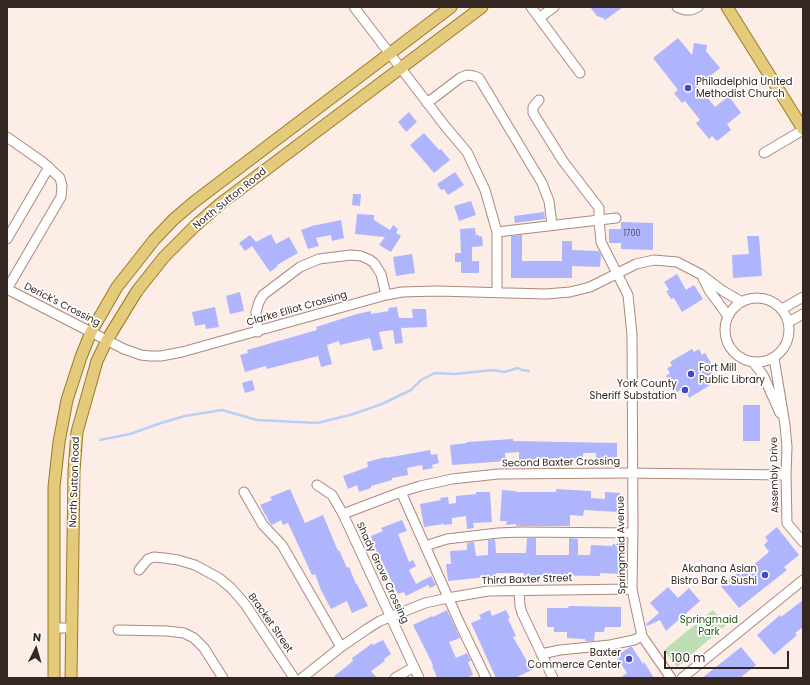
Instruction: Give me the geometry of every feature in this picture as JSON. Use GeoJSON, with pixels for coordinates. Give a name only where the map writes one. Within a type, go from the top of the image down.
{"type":"FeatureCollection","features":[{"type":"Feature","properties":{"kind":"main road","name":"North Sutton Road"},"geometry":{"type":"LineString","coordinates":[[54,678],[54,487],[62,422],[75,375],[92,332],[117,287],[140,256],[174,219],[212,187],[451,7]]}},
{"type":"Feature","properties":{"kind":"main road","name":"North Sutton Road"},"geometry":{"type":"LineString","coordinates":[[71,678],[74,471],[76,438],[86,396],[97,361],[107,340],[137,291],[164,257],[195,226],[226,200],[482,7]]}},
{"type":"Feature","properties":{"kind":"main road"},"geometry":{"type":"LineString","coordinates":[[731,9],[803,130]]}},
{"type":"Feature","properties":{"kind":"street"},"geometry":{"type":"LineString","coordinates":[[354,7],[427,103],[467,152],[485,190],[497,232],[497,292]]}},
{"type":"Feature","properties":{"kind":"street"},"geometry":{"type":"LineString","coordinates":[[531,7],[580,72]]}},
{"type":"Feature","properties":{"kind":"street"},"geometry":{"type":"LineString","coordinates":[[539,18],[554,7]]}},
{"type":"Feature","properties":{"kind":"street"},"geometry":{"type":"LineString","coordinates":[[677,7],[685,10],[691,10],[698,7]]}},
{"type":"Feature","properties":{"kind":"street"},"geometry":{"type":"LineString","coordinates":[[427,103],[460,78],[467,75],[479,78],[542,183],[549,201],[552,225]]}},
{"type":"Feature","properties":{"kind":"street","name":"Springmaid Avenue"},"geometry":{"type":"LineString","coordinates":[[539,100],[533,107],[533,114],[563,161],[597,205],[600,211],[599,220],[602,242],[628,296],[632,334],[632,589],[642,636],[671,678]]}},
{"type":"Feature","properties":{"kind":"street"},"geometry":{"type":"LineString","coordinates":[[764,153],[803,130]]}},
{"type":"Feature","properties":{"kind":"street"},"geometry":{"type":"LineString","coordinates":[[7,137],[49,167],[60,178],[62,186],[61,196],[7,289]]}},
{"type":"Feature","properties":{"kind":"street"},"geometry":{"type":"LineString","coordinates":[[7,239],[49,167]]}},
{"type":"Feature","properties":{"kind":"street"},"geometry":{"type":"LineString","coordinates":[[497,232],[616,218]]}},
{"type":"Feature","properties":{"kind":"street"},"geometry":{"type":"LineString","coordinates":[[258,332],[256,312],[263,295],[300,267],[319,259],[351,255],[361,256],[370,260],[374,263],[381,274],[386,295]]}},
{"type":"Feature","properties":{"kind":"street","name":"Clarke Elliot Crossing"},"geometry":{"type":"LineString","coordinates":[[107,340],[124,349],[141,355],[161,356],[258,332],[386,295],[402,292],[437,291],[546,294],[570,292],[590,287],[636,264],[654,260],[677,262],[702,275],[723,291],[742,302]]}},
{"type":"Feature","properties":{"kind":"street"},"geometry":{"type":"LineString","coordinates":[[702,275],[710,290],[728,316]]}},
{"type":"Feature","properties":{"kind":"street","name":"Derick's Crossing"},"geometry":{"type":"LineString","coordinates":[[7,289],[107,340]]}},
{"type":"Feature","properties":{"kind":"street"},"geometry":{"type":"LineString","coordinates":[[782,309],[803,297]]}},
{"type":"Feature","properties":{"kind":"street"},"geometry":{"type":"LineString","coordinates":[[750,299],[766,299],[782,309],[789,322],[789,339],[783,350],[774,358],[764,362],[753,362],[739,356],[729,346],[725,336],[725,326],[728,316],[734,308],[742,302],[750,299]]}},
{"type":"Feature","properties":{"kind":"street"},"geometry":{"type":"LineString","coordinates":[[789,322],[803,314]]}},
{"type":"Feature","properties":{"kind":"street","name":"Assembly Drive"},"geometry":{"type":"LineString","coordinates":[[774,358],[785,425],[787,447],[787,523],[803,542]]}},
{"type":"Feature","properties":{"kind":"street","name":"Assembly Drive"},"geometry":{"type":"LineString","coordinates":[[753,362],[763,375],[785,425]]}},
{"type":"Feature","properties":{"kind":"street","name":"Second Baxter Crossing"},"geometry":{"type":"LineString","coordinates":[[343,514],[401,492],[452,480],[498,474],[786,475]]}},
{"type":"Feature","properties":{"kind":"street","name":"Shady Grove Crossing"},"geometry":{"type":"LineString","coordinates":[[317,485],[332,495],[343,514],[419,678]]}},
{"type":"Feature","properties":{"kind":"street"},"geometry":{"type":"LineString","coordinates":[[244,492],[263,525],[282,545],[341,647]]}},
{"type":"Feature","properties":{"kind":"street"},"geometry":{"type":"LineString","coordinates":[[401,492],[448,598],[486,678]]}},
{"type":"Feature","properties":{"kind":"street"},"geometry":{"type":"LineString","coordinates":[[425,546],[447,539],[471,535],[513,532],[633,533]]}},
{"type":"Feature","properties":{"kind":"street","name":"Bracket Street"},"geometry":{"type":"LineString","coordinates":[[139,570],[148,559],[154,557],[164,558],[195,565],[218,578],[231,588],[245,604],[294,678]]}},
{"type":"Feature","properties":{"kind":"street"},"geometry":{"type":"LineString","coordinates":[[682,678],[803,580]]}},
{"type":"Feature","properties":{"kind":"street","name":"Third Baxter Street"},"geometry":{"type":"LineString","coordinates":[[302,678],[341,647],[380,621],[425,603],[488,591],[632,589]]}},
{"type":"Feature","properties":{"kind":"street"},"geometry":{"type":"LineString","coordinates":[[519,590],[520,606],[552,678]]}},
{"type":"Feature","properties":{"kind":"street"},"geometry":{"type":"LineString","coordinates":[[54,628],[72,628]]}},
{"type":"Feature","properties":{"kind":"street"},"geometry":{"type":"LineString","coordinates":[[118,630],[167,630],[184,633],[194,638],[204,648],[223,678]]}},
{"type":"Feature","properties":{"kind":"street"},"geometry":{"type":"LineString","coordinates":[[541,654],[560,650],[610,645],[634,640],[642,636]]}},
{"type":"Feature","properties":{"kind":"street"},"geometry":{"type":"LineString","coordinates":[[395,678],[414,667]]}},
{"type":"Feature","properties":{"kind":"green space","name":"Springmaid Park"},"geometry":{"type":"Polygon","coordinates":[[[713,610],[726,625],[677,667],[664,650],[713,610]]]}},
{"type":"Feature","properties":{"kind":"building"},"geometry":{"type":"Polygon","coordinates":[[[590,7],[623,7],[605,20],[597,16],[590,7]]]}},
{"type":"Feature","properties":{"kind":"building","name":"Philadelphia United Methodist Church"},"geometry":{"type":"Polygon","coordinates":[[[678,38],[692,55],[694,43],[707,45],[706,51],[720,68],[698,86],[715,107],[729,96],[741,113],[727,124],[731,130],[717,141],[712,136],[709,139],[696,123],[700,120],[685,101],[682,103],[674,93],[678,90],[653,58],[678,38]]]}},
{"type":"Feature","properties":{"kind":"building"},"geometry":{"type":"Polygon","coordinates":[[[409,112],[417,122],[406,132],[398,122],[409,112]]]}},
{"type":"Feature","properties":{"kind":"building"},"geometry":{"type":"Polygon","coordinates":[[[424,133],[450,160],[434,173],[410,145],[424,133]]]}},
{"type":"Feature","properties":{"kind":"building"},"geometry":{"type":"Polygon","coordinates":[[[455,172],[464,185],[448,195],[444,189],[441,190],[437,184],[455,172]]]}},
{"type":"Feature","properties":{"kind":"building"},"geometry":{"type":"Polygon","coordinates":[[[353,194],[361,194],[360,206],[352,205],[353,194]]]}},
{"type":"Feature","properties":{"kind":"building"},"geometry":{"type":"Polygon","coordinates":[[[471,201],[476,215],[459,221],[454,206],[471,201]]]}},
{"type":"Feature","properties":{"kind":"building"},"geometry":{"type":"Polygon","coordinates":[[[544,212],[545,219],[515,223],[514,216],[544,212]]]}},
{"type":"Feature","properties":{"kind":"building"},"geometry":{"type":"Polygon","coordinates":[[[357,214],[374,215],[374,220],[390,230],[393,225],[398,229],[396,233],[401,236],[391,252],[379,245],[385,237],[355,234],[357,214]]]}},
{"type":"Feature","properties":{"kind":"building"},"geometry":{"type":"Polygon","coordinates":[[[341,220],[344,238],[332,241],[331,235],[316,238],[319,246],[308,249],[301,230],[312,226],[341,220]]]}},
{"type":"Feature","properties":{"kind":"building"},"geometry":{"type":"Polygon","coordinates":[[[621,222],[653,223],[653,250],[621,249],[621,243],[609,243],[609,229],[621,229],[621,222]]]}},
{"type":"Feature","properties":{"kind":"building"},"geometry":{"type":"Polygon","coordinates":[[[475,228],[476,235],[479,235],[479,237],[482,236],[483,246],[472,247],[472,261],[479,261],[479,273],[461,273],[461,262],[455,262],[455,253],[461,253],[460,229],[475,228]]]}},
{"type":"Feature","properties":{"kind":"building"},"geometry":{"type":"Polygon","coordinates":[[[271,234],[276,244],[289,237],[298,253],[277,265],[278,266],[270,272],[252,246],[245,251],[239,243],[250,235],[256,242],[271,234]]]}},
{"type":"Feature","properties":{"kind":"building"},"geometry":{"type":"Polygon","coordinates":[[[522,235],[522,261],[562,261],[562,241],[572,241],[572,250],[599,251],[601,255],[600,267],[572,266],[572,278],[511,278],[511,236],[522,235]]]}},
{"type":"Feature","properties":{"kind":"building"},"geometry":{"type":"Polygon","coordinates":[[[747,236],[759,236],[762,276],[733,278],[732,255],[749,254],[747,236]]]}},
{"type":"Feature","properties":{"kind":"building"},"geometry":{"type":"Polygon","coordinates":[[[412,254],[415,273],[396,276],[393,257],[412,254]]]}},
{"type":"Feature","properties":{"kind":"building"},"geometry":{"type":"Polygon","coordinates":[[[677,274],[686,290],[694,285],[703,299],[682,312],[674,298],[671,299],[666,291],[669,290],[664,282],[677,274]]]}},
{"type":"Feature","properties":{"kind":"building"},"geometry":{"type":"Polygon","coordinates":[[[240,292],[244,311],[230,314],[226,296],[240,292]]]}},
{"type":"Feature","properties":{"kind":"building"},"geometry":{"type":"Polygon","coordinates":[[[215,307],[219,327],[206,329],[205,324],[195,326],[192,312],[215,307]]]}},
{"type":"Feature","properties":{"kind":"building"},"geometry":{"type":"Polygon","coordinates":[[[397,307],[399,318],[413,318],[412,309],[426,309],[427,327],[401,328],[403,343],[395,344],[393,330],[379,332],[383,349],[373,351],[370,338],[340,345],[339,341],[327,345],[332,364],[321,367],[318,356],[267,369],[266,366],[245,372],[240,355],[248,353],[247,350],[317,330],[316,327],[357,314],[371,311],[371,314],[389,311],[388,308],[397,307]]]}},
{"type":"Feature","properties":{"kind":"building","name":"Fort Mill Public Library"},"geometry":{"type":"Polygon","coordinates":[[[692,349],[694,352],[699,349],[702,355],[705,353],[714,368],[711,370],[715,377],[709,380],[712,384],[689,398],[687,393],[683,395],[680,390],[677,392],[666,376],[670,373],[667,368],[672,366],[670,362],[692,349]]]}},
{"type":"Feature","properties":{"kind":"building"},"geometry":{"type":"Polygon","coordinates":[[[252,380],[255,390],[245,393],[242,383],[252,380]]]}},
{"type":"Feature","properties":{"kind":"building"},"geometry":{"type":"Polygon","coordinates":[[[743,405],[760,405],[760,441],[743,441],[743,405]]]}},
{"type":"Feature","properties":{"kind":"building"},"geometry":{"type":"Polygon","coordinates":[[[513,439],[513,441],[617,443],[617,457],[596,458],[596,453],[583,453],[583,460],[519,460],[519,452],[505,453],[506,461],[452,465],[450,445],[467,442],[513,439]]]}},
{"type":"Feature","properties":{"kind":"building"},"geometry":{"type":"Polygon","coordinates":[[[430,450],[431,455],[437,454],[439,463],[432,465],[433,468],[423,470],[422,465],[407,468],[408,475],[392,478],[392,480],[371,486],[371,488],[359,492],[357,485],[348,489],[343,476],[368,467],[367,462],[386,457],[430,450]]]}},
{"type":"Feature","properties":{"kind":"building"},"geometry":{"type":"Polygon","coordinates":[[[290,489],[305,523],[323,515],[338,551],[339,550],[347,568],[349,567],[368,606],[352,613],[347,601],[331,609],[315,574],[312,575],[288,523],[283,525],[281,520],[272,525],[270,523],[260,505],[272,500],[270,497],[290,489]]]}},
{"type":"Feature","properties":{"kind":"building"},"geometry":{"type":"Polygon","coordinates":[[[556,489],[591,491],[591,498],[605,499],[605,492],[620,493],[619,512],[584,510],[583,516],[570,515],[570,526],[516,526],[516,524],[506,525],[507,521],[500,521],[502,490],[516,492],[556,492],[556,489]]]}},
{"type":"Feature","properties":{"kind":"building"},"geometry":{"type":"Polygon","coordinates":[[[476,492],[490,492],[492,522],[473,523],[474,528],[467,529],[466,516],[452,518],[452,524],[424,527],[420,504],[441,500],[440,498],[448,497],[449,504],[456,503],[456,496],[476,494],[476,492]]]}},
{"type":"Feature","properties":{"kind":"building"},"geometry":{"type":"Polygon","coordinates":[[[402,520],[407,531],[398,534],[409,562],[413,560],[416,566],[409,570],[416,584],[431,576],[436,585],[430,588],[428,585],[406,596],[404,592],[398,594],[382,561],[380,562],[371,536],[383,531],[381,528],[402,520]]]}},
{"type":"Feature","properties":{"kind":"building"},"geometry":{"type":"Polygon","coordinates":[[[777,527],[799,555],[784,567],[787,570],[739,608],[721,586],[738,572],[740,576],[769,552],[764,545],[768,541],[765,537],[777,527]]]}},
{"type":"Feature","properties":{"kind":"building"},"geometry":{"type":"Polygon","coordinates":[[[527,538],[536,538],[536,555],[569,555],[569,538],[578,539],[578,555],[590,555],[591,545],[622,545],[620,574],[600,573],[600,576],[524,576],[524,573],[496,573],[496,576],[448,581],[446,564],[451,564],[450,551],[467,550],[467,543],[474,542],[476,556],[488,555],[488,540],[495,539],[496,553],[526,553],[527,538]]]}},
{"type":"Feature","properties":{"kind":"building"},"geometry":{"type":"Polygon","coordinates":[[[668,587],[678,598],[689,588],[700,601],[666,631],[660,620],[647,626],[646,624],[659,613],[650,603],[668,587]]]}},
{"type":"Feature","properties":{"kind":"building"},"geometry":{"type":"Polygon","coordinates":[[[803,600],[803,627],[795,633],[797,635],[774,655],[757,635],[780,615],[781,617],[803,600]]]}},
{"type":"Feature","properties":{"kind":"building"},"geometry":{"type":"Polygon","coordinates":[[[569,606],[621,607],[621,627],[605,627],[604,632],[595,632],[594,641],[567,638],[567,632],[554,632],[554,627],[547,627],[547,608],[568,608],[569,606]]]}},
{"type":"Feature","properties":{"kind":"building"},"geometry":{"type":"Polygon","coordinates":[[[447,610],[460,638],[449,642],[456,658],[467,653],[471,661],[468,662],[473,675],[466,678],[437,678],[433,665],[413,625],[447,610]]]}},
{"type":"Feature","properties":{"kind":"building"},"geometry":{"type":"Polygon","coordinates":[[[490,610],[492,616],[506,610],[510,618],[508,619],[516,636],[513,637],[532,670],[515,678],[496,678],[471,623],[481,619],[479,615],[490,610]]]}},
{"type":"Feature","properties":{"kind":"building"},"geometry":{"type":"Polygon","coordinates":[[[383,640],[391,654],[384,659],[385,661],[371,671],[377,678],[332,678],[353,661],[352,658],[372,643],[373,645],[383,640]]]}},
{"type":"Feature","properties":{"kind":"building","name":"Baxter Commerce Center"},"geometry":{"type":"Polygon","coordinates":[[[632,647],[643,664],[644,662],[654,678],[620,678],[627,673],[616,656],[632,647]]]}},
{"type":"Feature","properties":{"kind":"building"},"geometry":{"type":"Polygon","coordinates":[[[741,647],[756,665],[740,678],[702,678],[741,647]]]}},
{"type":"Feature","properties":{"kind":"waterway"},"geometry":{"type":"LineString","coordinates":[[100,440],[130,434],[185,416],[222,410],[257,420],[317,423],[350,415],[382,404],[411,390],[421,380],[435,373],[455,374],[493,370],[504,372],[518,368],[529,371]]}},
{"type":"Feature","properties":{"kind":"place","name":"Philadelphia United Methodist Church"},"geometry":{"type":"Point","coordinates":[688,88]}},
{"type":"Feature","properties":{"kind":"place","name":"Fort Mill Public Library"},"geometry":{"type":"Point","coordinates":[691,374]}},
{"type":"Feature","properties":{"kind":"place","name":"York County Sheriff Substation"},"geometry":{"type":"Point","coordinates":[685,390]}},
{"type":"Feature","properties":{"kind":"place","name":"Akahana Asian Bistro Bar & Sushi"},"geometry":{"type":"Point","coordinates":[765,575]}},
{"type":"Feature","properties":{"kind":"place","name":"Baxter Commerce Center"},"geometry":{"type":"Point","coordinates":[629,659]}}]}
